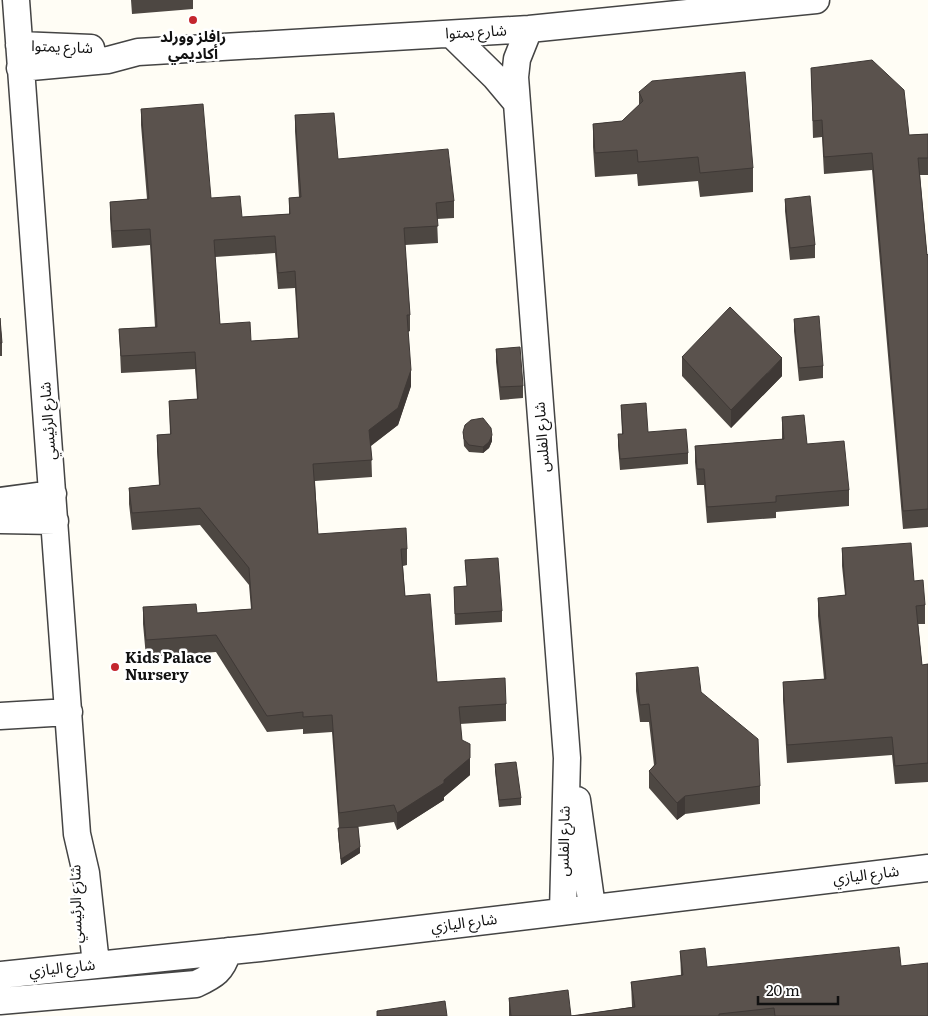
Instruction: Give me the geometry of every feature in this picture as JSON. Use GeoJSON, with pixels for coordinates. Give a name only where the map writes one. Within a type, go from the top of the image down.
{"type":"FeatureCollection","features":[{"type":"Feature","properties":{"kind":"street","name":"شارع الرئيسي"},"geometry":{"type":"LineString","coordinates":[[16,0],[78,842],[74,865],[87,965]]}},
{"type":"Feature","properties":{"kind":"street","name":"شارع يمتوا"},"geometry":{"type":"LineString","coordinates":[[19,57],[109,48],[134,52],[529,29],[816,0]]}},
{"type":"Feature","properties":{"kind":"street","name":"شارع الفلس"},"geometry":{"type":"LineString","coordinates":[[529,29],[515,68],[516,102],[567,771],[564,810],[564,910]]}},
{"type":"Feature","properties":{"kind":"street"},"geometry":{"type":"LineString","coordinates":[[451,34],[495,77],[516,102]]}},
{"type":"Feature","properties":{"kind":"street"},"geometry":{"type":"LineString","coordinates":[[0,501],[53,494]]}},
{"type":"Feature","properties":{"kind":"street"},"geometry":{"type":"LineString","coordinates":[[0,520],[55,521]]}},
{"type":"Feature","properties":{"kind":"street"},"geometry":{"type":"LineString","coordinates":[[0,716],[69,712]]}},
{"type":"Feature","properties":{"kind":"street","name":"شارع الفلس"},"geometry":{"type":"LineString","coordinates":[[567,771],[579,811],[592,907]]}},
{"type":"Feature","properties":{"kind":"street","name":"شارع اليازي"},"geometry":{"type":"LineString","coordinates":[[0,975],[228,951],[928,868]]}},
{"type":"Feature","properties":{"kind":"street"},"geometry":{"type":"LineString","coordinates":[[0,1002],[196,984],[212,977],[224,966],[228,951]]}},
{"type":"Feature","properties":{"kind":"building"},"geometry":{"type":"Polygon","coordinates":[[[872,60],[904,90],[909,135],[928,134],[928,158],[918,158],[928,254],[928,509],[903,511],[872,153],[824,157],[822,120],[813,121],[811,68],[872,60]]]}},
{"type":"Feature","properties":{"kind":"building"},"geometry":{"type":"Polygon","coordinates":[[[745,72],[753,168],[700,173],[698,157],[638,162],[637,150],[595,153],[593,124],[622,121],[643,101],[639,92],[652,81],[745,72]]]}},
{"type":"Feature","properties":{"kind":"building"},"geometry":{"type":"Polygon","coordinates":[[[203,104],[211,198],[240,196],[242,217],[290,214],[289,198],[301,197],[295,115],[334,113],[338,159],[448,149],[454,201],[436,203],[438,226],[404,228],[410,315],[407,315],[411,370],[398,408],[369,430],[372,460],[313,464],[318,534],[406,528],[407,549],[401,549],[405,596],[430,594],[437,682],[505,678],[506,704],[459,707],[462,740],[470,744],[470,758],[444,780],[444,783],[397,813],[394,805],[339,813],[332,715],[303,717],[303,712],[267,716],[216,635],[146,640],[143,607],[196,604],[197,613],[252,609],[249,568],[200,508],[132,513],[129,488],[160,485],[157,435],[171,434],[169,401],[198,399],[195,352],[121,356],[119,329],[157,327],[150,229],[112,231],[110,202],[149,199],[141,109],[203,104]],[[275,236],[214,240],[220,324],[250,322],[251,341],[299,338],[295,271],[278,273],[275,236]]]}},
{"type":"Feature","properties":{"kind":"building"},"geometry":{"type":"Polygon","coordinates":[[[810,196],[815,245],[790,248],[785,199],[810,196]]]}},
{"type":"Feature","properties":{"kind":"building"},"geometry":{"type":"Polygon","coordinates":[[[730,307],[782,358],[731,410],[682,357],[730,307]]]}},
{"type":"Feature","properties":{"kind":"building"},"geometry":{"type":"Polygon","coordinates":[[[819,316],[823,366],[799,368],[794,319],[819,316]]]}},
{"type":"Feature","properties":{"kind":"building"},"geometry":{"type":"Polygon","coordinates":[[[0,318],[2,343],[0,343],[0,318]]]}},
{"type":"Feature","properties":{"kind":"building"},"geometry":{"type":"Polygon","coordinates":[[[520,347],[523,386],[500,387],[496,349],[520,347]]]}},
{"type":"Feature","properties":{"kind":"building"},"geometry":{"type":"Polygon","coordinates":[[[646,403],[648,432],[686,429],[688,453],[620,459],[618,434],[623,434],[621,405],[646,403]]]}},
{"type":"Feature","properties":{"kind":"building"},"geometry":{"type":"Polygon","coordinates":[[[804,415],[807,444],[844,441],[849,490],[776,496],[776,502],[707,507],[704,469],[697,469],[695,446],[784,439],[782,417],[804,415]]]}},
{"type":"Feature","properties":{"kind":"building"},"geometry":{"type":"Polygon","coordinates":[[[483,418],[491,428],[492,435],[489,442],[483,447],[469,445],[464,439],[465,425],[471,420],[483,418]]]}},
{"type":"Feature","properties":{"kind":"building"},"geometry":{"type":"Polygon","coordinates":[[[911,543],[914,581],[923,580],[925,605],[916,606],[922,665],[928,664],[928,763],[895,766],[892,737],[787,745],[783,682],[826,679],[818,598],[846,595],[842,548],[911,543]]]}},
{"type":"Feature","properties":{"kind":"building"},"geometry":{"type":"Polygon","coordinates":[[[498,558],[502,611],[455,614],[454,587],[467,586],[465,560],[498,558]]]}},
{"type":"Feature","properties":{"kind":"building"},"geometry":{"type":"Polygon","coordinates":[[[698,667],[701,692],[758,739],[760,786],[685,796],[677,803],[649,771],[656,764],[649,704],[640,705],[636,673],[698,667]]]}},
{"type":"Feature","properties":{"kind":"building"},"geometry":{"type":"Polygon","coordinates":[[[516,762],[521,798],[499,800],[495,764],[516,762]]]}},
{"type":"Feature","properties":{"kind":"building"},"geometry":{"type":"Polygon","coordinates":[[[358,827],[360,847],[341,859],[338,828],[358,827]]]}},
{"type":"Feature","properties":{"kind":"building"},"geometry":{"type":"Polygon","coordinates":[[[899,947],[901,966],[928,963],[928,1016],[775,1016],[774,1008],[719,1014],[719,1016],[571,1016],[635,1007],[631,982],[683,975],[680,951],[705,948],[707,967],[899,947]]]}},
{"type":"Feature","properties":{"kind":"building"},"geometry":{"type":"Polygon","coordinates":[[[568,990],[571,1016],[511,1016],[509,998],[568,990]]]}},
{"type":"Feature","properties":{"kind":"building"},"geometry":{"type":"Polygon","coordinates":[[[445,1001],[447,1016],[377,1016],[377,1011],[445,1001]]]}},
{"type":"Feature","properties":{"kind":"place","name":"رافلز وورلد أكاديمي"},"geometry":{"type":"Point","coordinates":[193,20]}},
{"type":"Feature","properties":{"kind":"place","name":"Kids Palace Nursery"},"geometry":{"type":"Point","coordinates":[115,667]}}]}
